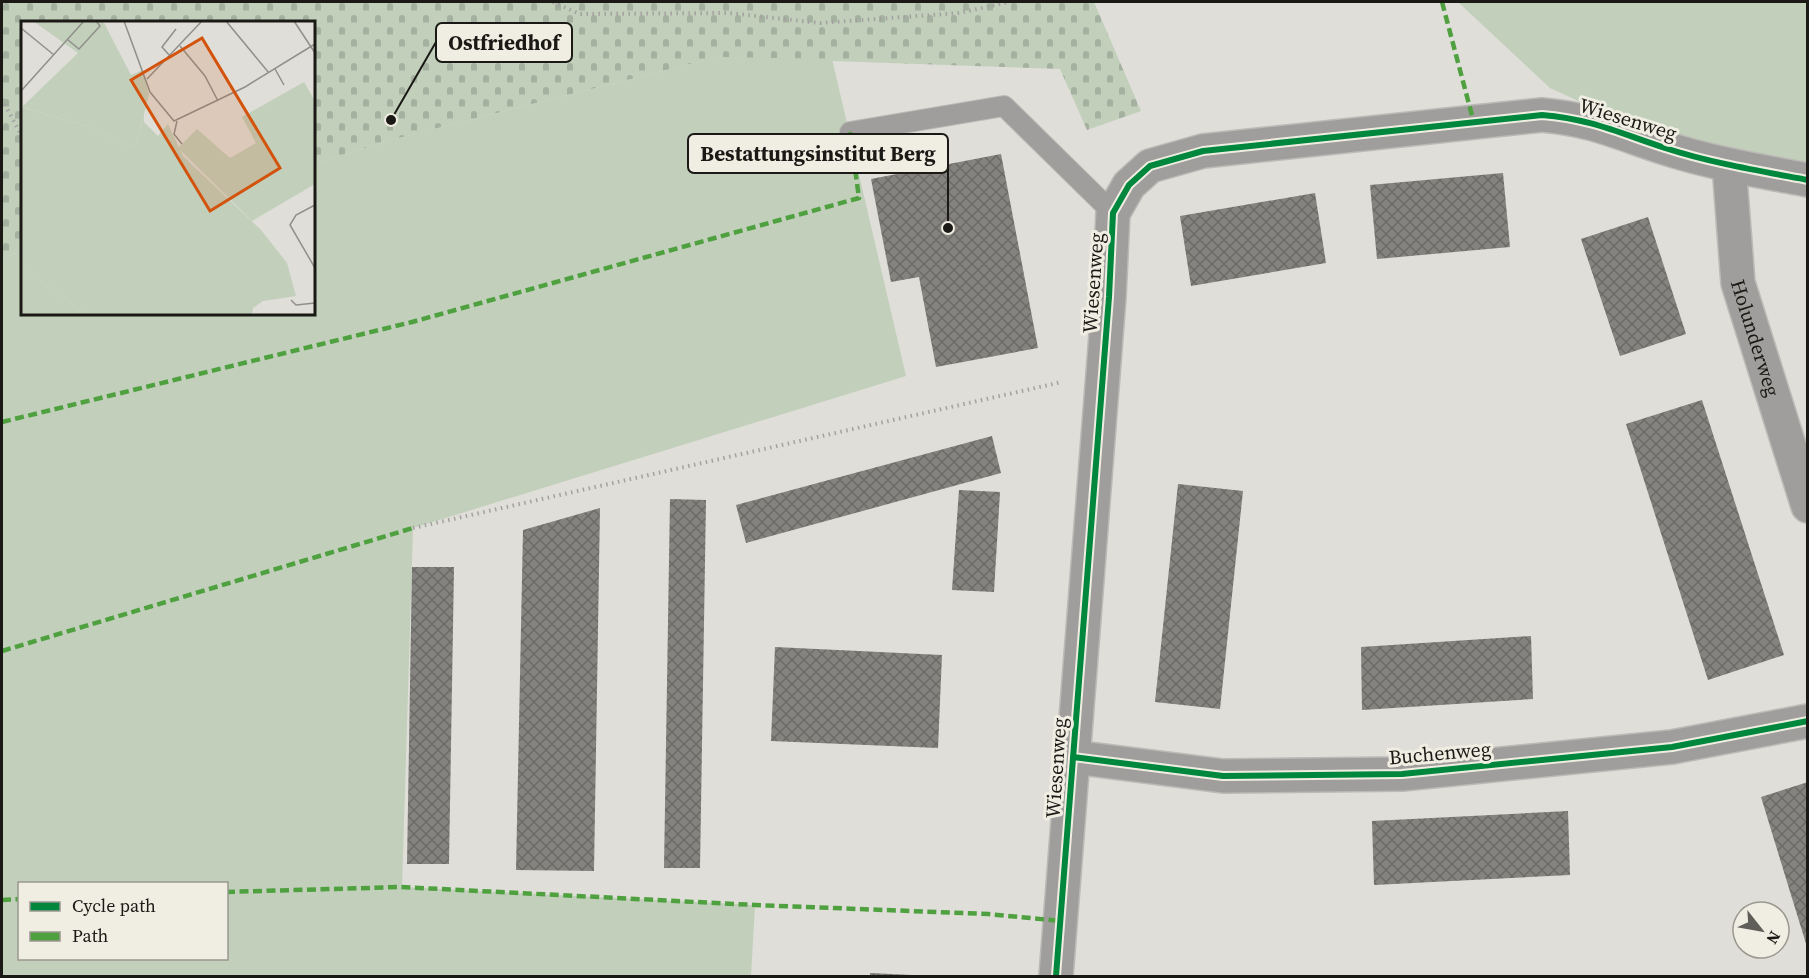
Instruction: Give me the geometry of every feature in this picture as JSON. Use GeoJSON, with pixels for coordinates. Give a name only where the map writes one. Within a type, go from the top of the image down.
{"type":"FeatureCollection","features":[{"type":"Feature","properties":{"kind":"street","name":"Wiesenweg"},"geometry":{"type":"LineString","coordinates":[[1056,976],[1103,372],[1113,213],[1129,185],[1150,166],[1203,151],[1542,115],[1576,117],[1665,148],[1729,165],[1808,180]]}},
{"type":"Feature","properties":{"kind":"street","name":"Holunderweg"},"geometry":{"type":"LineString","coordinates":[[1729,165],[1738,283],[1808,506]]}},
{"type":"Feature","properties":{"kind":"street","name":"Buchenweg"},"geometry":{"type":"LineString","coordinates":[[1072,757],[1223,776],[1402,774],[1672,747],[1808,721]]}},
{"type":"Feature","properties":{"kind":"lane"},"geometry":{"type":"LineString","coordinates":[[850,132],[1004,106],[1113,213]]}},
{"type":"Feature","properties":{"kind":"path"},"geometry":{"type":"LineString","coordinates":[[553,2],[580,14],[729,13],[820,23],[959,13],[1009,2]]}},
{"type":"Feature","properties":{"kind":"path"},"geometry":{"type":"LineString","coordinates":[[2,99],[21,135]]}},
{"type":"Feature","properties":{"kind":"path"},"geometry":{"type":"LineString","coordinates":[[413,528],[1103,372]]}},
{"type":"Feature","properties":{"kind":"green space"},"geometry":{"type":"Polygon","coordinates":[[[2,2],[1094,2],[1141,111],[1087,130],[1060,69],[718,57],[391,140],[315,164],[315,21],[21,21],[21,251],[2,258],[2,2]]]}},
{"type":"Feature","properties":{"kind":"green space"},"geometry":{"type":"Polygon","coordinates":[[[1458,2],[1807,2],[1807,178],[1667,142],[1550,88],[1458,2]]]}},
{"type":"Feature","properties":{"kind":"green space"},"geometry":{"type":"Polygon","coordinates":[[[718,57],[832,59],[906,376],[413,528],[402,887],[755,905],[751,976],[2,976],[2,258],[21,251],[21,315],[315,315],[315,164],[391,140],[718,57]]]}},
{"type":"Feature","properties":{"kind":"building"},"geometry":{"type":"Polygon","coordinates":[[[1001,154],[1038,348],[936,367],[919,277],[891,282],[871,179],[1001,154]]]}},
{"type":"Feature","properties":{"kind":"building"},"geometry":{"type":"Polygon","coordinates":[[[1503,173],[1510,247],[1377,259],[1370,185],[1503,173]]]}},
{"type":"Feature","properties":{"kind":"building"},"geometry":{"type":"Polygon","coordinates":[[[1315,193],[1326,263],[1191,286],[1180,216],[1315,193]]]}},
{"type":"Feature","properties":{"kind":"building"},"geometry":{"type":"Polygon","coordinates":[[[1648,217],[1686,334],[1620,356],[1581,239],[1648,217]]]}},
{"type":"Feature","properties":{"kind":"building"},"geometry":{"type":"Polygon","coordinates":[[[1702,400],[1784,655],[1708,680],[1626,424],[1702,400]]]}},
{"type":"Feature","properties":{"kind":"building"},"geometry":{"type":"Polygon","coordinates":[[[992,436],[1001,473],[746,543],[736,505],[992,436]]]}},
{"type":"Feature","properties":{"kind":"building"},"geometry":{"type":"Polygon","coordinates":[[[1178,484],[1243,491],[1220,709],[1155,702],[1178,484]]]}},
{"type":"Feature","properties":{"kind":"building"},"geometry":{"type":"Polygon","coordinates":[[[959,490],[1000,492],[994,592],[952,590],[959,490]]]}},
{"type":"Feature","properties":{"kind":"building"},"geometry":{"type":"Polygon","coordinates":[[[670,499],[706,500],[700,868],[664,868],[670,499]]]}},
{"type":"Feature","properties":{"kind":"building"},"geometry":{"type":"Polygon","coordinates":[[[600,508],[594,871],[516,870],[523,530],[600,508]]]}},
{"type":"Feature","properties":{"kind":"building"},"geometry":{"type":"Polygon","coordinates":[[[412,567],[454,567],[449,864],[407,864],[412,567]]]}},
{"type":"Feature","properties":{"kind":"building"},"geometry":{"type":"Polygon","coordinates":[[[1531,636],[1533,699],[1362,710],[1361,647],[1531,636]]]}},
{"type":"Feature","properties":{"kind":"building"},"geometry":{"type":"Polygon","coordinates":[[[775,647],[942,655],[938,748],[771,741],[775,647]]]}},
{"type":"Feature","properties":{"kind":"building"},"geometry":{"type":"Polygon","coordinates":[[[1808,782],[1808,947],[1807,947],[1761,797],[1808,782]]]}},
{"type":"Feature","properties":{"kind":"building"},"geometry":{"type":"Polygon","coordinates":[[[1568,811],[1570,875],[1374,885],[1372,821],[1568,811]]]}},
{"type":"Feature","properties":{"kind":"building"},"geometry":{"type":"Polygon","coordinates":[[[870,973],[912,975],[912,976],[870,976],[870,973]]]}},
{"type":"Feature","properties":{"kind":"marked path"},"geometry":{"type":"LineString","coordinates":[[1442,2],[1474,123]]}},
{"type":"Feature","properties":{"kind":"marked path"},"geometry":{"type":"LineString","coordinates":[[2,422],[412,322],[859,198],[850,132]]}},
{"type":"Feature","properties":{"kind":"marked path"},"geometry":{"type":"LineString","coordinates":[[2,651],[413,528]]}},
{"type":"Feature","properties":{"kind":"marked path"},"geometry":{"type":"LineString","coordinates":[[228,892],[401,887],[988,914],[1061,921]]}},
{"type":"Feature","properties":{"kind":"marked path"},"geometry":{"type":"LineString","coordinates":[[2,900],[18,899]]}},
{"type":"Feature","properties":{"kind":"cycle path"},"geometry":{"type":"LineString","coordinates":[[1056,976],[1109,297],[1113,213],[1129,185],[1150,166],[1203,151],[1542,115],[1590,123],[1700,158],[1808,180]]}},
{"type":"Feature","properties":{"kind":"cycle path"},"geometry":{"type":"LineString","coordinates":[[1073,757],[1223,776],[1402,774],[1672,747],[1808,721]]}},
{"type":"Feature","properties":{"kind":"place","name":"Ostfriedhof"},"geometry":{"type":"Point","coordinates":[391,120]}},
{"type":"Feature","properties":{"kind":"place","name":"Bestattungsinstitut Berg"},"geometry":{"type":"Point","coordinates":[948,228]}}]}
